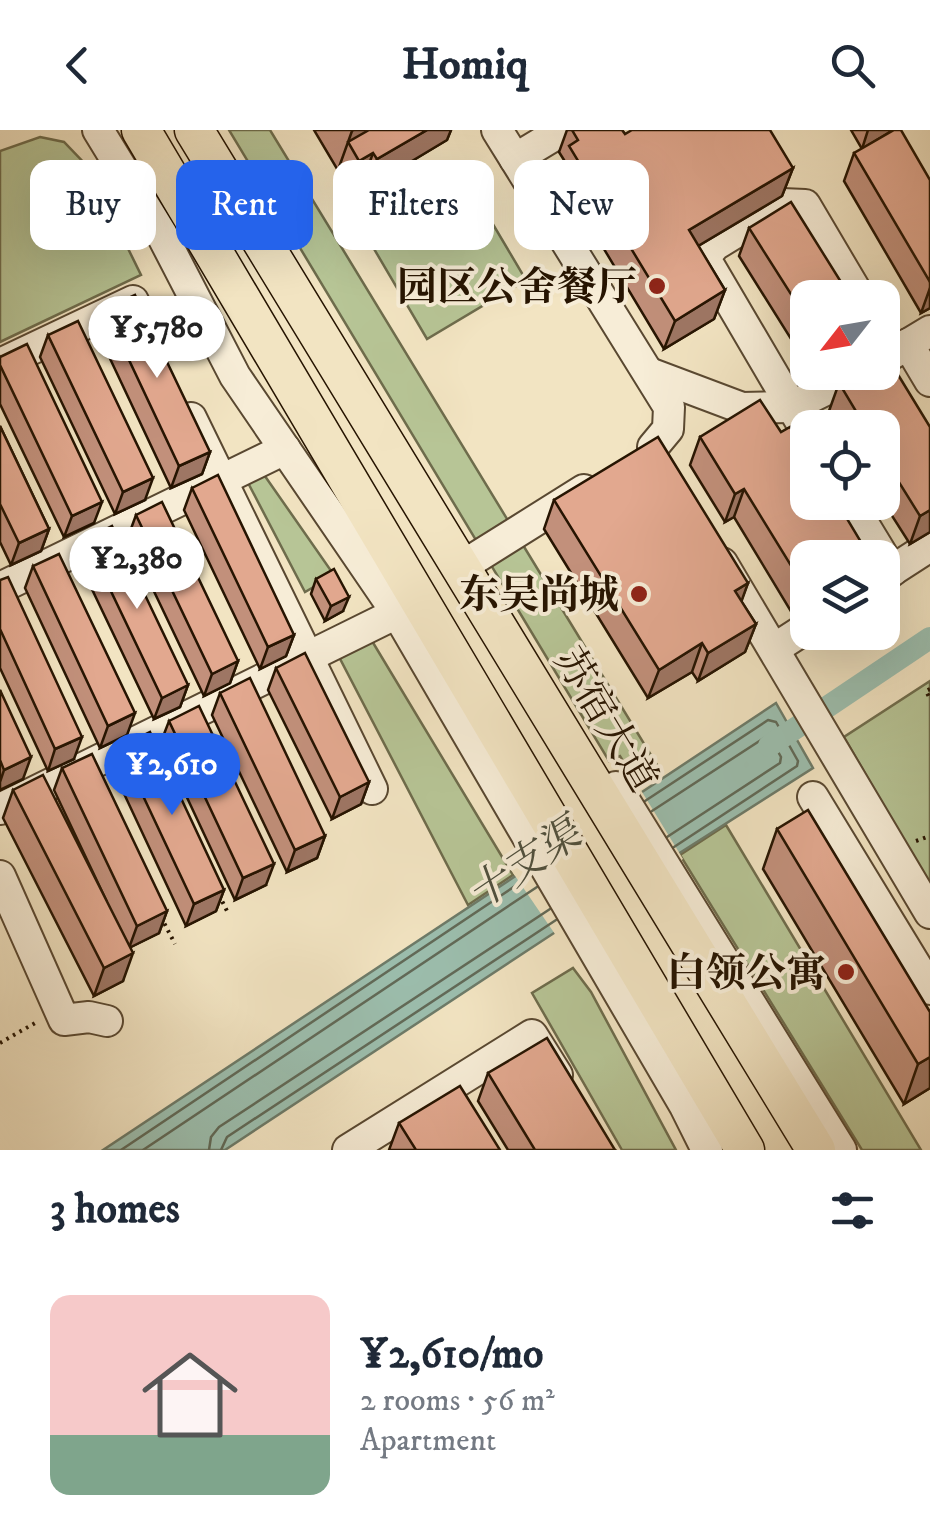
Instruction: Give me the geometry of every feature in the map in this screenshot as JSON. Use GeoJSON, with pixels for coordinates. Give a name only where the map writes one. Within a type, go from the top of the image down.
{"type":"FeatureCollection","features":[{"type":"Feature","properties":{"kind":"main road"},"geometry":{"type":"LineString","coordinates":[[142,130],[544,839],[597,928],[745,1150]]}},
{"type":"Feature","properties":{"kind":"main road","name":"苏宿大道"},"geometry":{"type":"LineString","coordinates":[[194,130],[468,562],[665,883],[816,1150]]}},
{"type":"Feature","properties":{"kind":"lane"},"geometry":{"type":"LineString","coordinates":[[98,130],[161,233],[235,376],[397,613],[544,839]]}},
{"type":"Feature","properties":{"kind":"lane"},"geometry":{"type":"LineString","coordinates":[[212,130],[468,562],[614,472],[658,456],[670,417],[669,406],[497,130]]}},
{"type":"Feature","properties":{"kind":"lane"},"geometry":{"type":"LineString","coordinates":[[514,159],[563,130]]}},
{"type":"Feature","properties":{"kind":"lane"},"geometry":{"type":"LineString","coordinates":[[793,410],[707,262],[707,254],[782,204],[805,204],[849,280]]}},
{"type":"Feature","properties":{"kind":"lane"},"geometry":{"type":"LineString","coordinates":[[0,364],[133,301],[149,333]]}},
{"type":"Feature","properties":{"kind":"lane"},"geometry":{"type":"LineString","coordinates":[[900,346],[930,381]]}},
{"type":"Feature","properties":{"kind":"lane"},"geometry":{"type":"LineString","coordinates":[[648,372],[742,408],[791,407],[825,390]]}},
{"type":"Feature","properties":{"kind":"lane"},"geometry":{"type":"LineString","coordinates":[[181,398],[372,789]]}},
{"type":"Feature","properties":{"kind":"lane"},"geometry":{"type":"LineString","coordinates":[[0,588],[285,450]]}},
{"type":"Feature","properties":{"kind":"lane"},"geometry":{"type":"LineString","coordinates":[[703,532],[930,913]]}},
{"type":"Feature","properties":{"kind":"lane"},"geometry":{"type":"LineString","coordinates":[[900,566],[930,546]]}},
{"type":"Feature","properties":{"kind":"lane"},"geometry":{"type":"LineString","coordinates":[[0,810],[397,613]]}},
{"type":"Feature","properties":{"kind":"lane"},"geometry":{"type":"LineString","coordinates":[[774,649],[790,639]]}},
{"type":"Feature","properties":{"kind":"lane"},"geometry":{"type":"LineString","coordinates":[[22,760],[53,825]]}},
{"type":"Feature","properties":{"kind":"lane"},"geometry":{"type":"LineString","coordinates":[[813,796],[919,947],[930,989]]}},
{"type":"Feature","properties":{"kind":"lane"},"geometry":{"type":"LineString","coordinates":[[0,876],[64,1020],[89,1017],[107,1021]]}},
{"type":"Feature","properties":{"kind":"lane"},"geometry":{"type":"LineString","coordinates":[[665,883],[840,1150]]}},
{"type":"Feature","properties":{"kind":"lane"},"geometry":{"type":"LineString","coordinates":[[597,928],[707,1150]]}},
{"type":"Feature","properties":{"kind":"lane"},"geometry":{"type":"LineString","coordinates":[[358,1147],[532,1036],[573,1101]]}},
{"type":"Feature","properties":{"kind":"lane"},"geometry":{"type":"LineString","coordinates":[[452,1086],[471,1118]]}},
{"type":"Feature","properties":{"kind":"path"},"geometry":{"type":"LineString","coordinates":[[930,689],[926,691],[930,699]]}},
{"type":"Feature","properties":{"kind":"path"},"geometry":{"type":"LineString","coordinates":[[220,896],[228,913]]}},
{"type":"Feature","properties":{"kind":"path"},"geometry":{"type":"LineString","coordinates":[[0,1043],[59,1008]]}},
{"type":"Feature","properties":{"kind":"shaded area"},"geometry":{"type":"Polygon","coordinates":[[[229,130],[270,130],[288,160],[247,160],[229,130]]]}},
{"type":"Feature","properties":{"kind":"shaded area"},"geometry":{"type":"Polygon","coordinates":[[[40,137],[64,142],[81,160],[30,160],[30,250],[129,250],[141,275],[0,342],[0,151],[40,137]]]}},
{"type":"Feature","properties":{"kind":"shaded area"},"geometry":{"type":"Polygon","coordinates":[[[313,201],[333,233],[333,250],[343,250],[657,765],[635,780],[620,756],[609,761],[301,250],[313,250],[313,201]]]}},
{"type":"Feature","properties":{"kind":"shaded area"},"geometry":{"type":"Polygon","coordinates":[[[494,226],[526,280],[427,339],[375,250],[494,250],[494,226]]]}},
{"type":"Feature","properties":{"kind":"shaded area"},"geometry":{"type":"Polygon","coordinates":[[[260,469],[334,575],[305,592],[245,477],[260,469]]]}},
{"type":"Feature","properties":{"kind":"shaded area"},"geometry":{"type":"Polygon","coordinates":[[[369,636],[513,875],[468,905],[336,651],[369,636]]]}},
{"type":"Feature","properties":{"kind":"shaded area"},"geometry":{"type":"Polygon","coordinates":[[[930,681],[930,886],[844,737],[930,681]]]}},
{"type":"Feature","properties":{"kind":"shaded area"},"geometry":{"type":"Polygon","coordinates":[[[726,825],[921,1150],[862,1150],[680,855],[726,825]]]}},
{"type":"Feature","properties":{"kind":"shaded area"},"geometry":{"type":"Polygon","coordinates":[[[573,968],[591,992],[676,1150],[622,1150],[532,993],[573,968]]]}},
{"type":"Feature","properties":{"kind":"water"},"geometry":{"type":"Polygon","coordinates":[[[776,703],[813,768],[225,1150],[103,1150],[776,703]]]}},
{"type":"Feature","properties":{"kind":"pier"},"geometry":{"type":"Polygon","coordinates":[[[639,787],[683,859],[557,937],[511,870],[639,787]]]}},
{"type":"Feature","properties":{"kind":"building"},"geometry":{"type":"Polygon","coordinates":[[[369,130],[427,130],[377,159],[373,153],[358,160],[348,142],[369,130]]]}},
{"type":"Feature","properties":{"kind":"building"},"geometry":{"type":"Polygon","coordinates":[[[572,130],[622,130],[625,134],[632,130],[770,130],[793,168],[689,230],[725,290],[675,321],[632,250],[649,250],[649,160],[577,160],[569,146],[578,140],[572,130]]]}},
{"type":"Feature","properties":{"kind":"building"},"geometry":{"type":"Polygon","coordinates":[[[894,130],[901,130],[930,180],[930,282],[854,153],[894,130]]]}},
{"type":"Feature","properties":{"kind":"building"},"geometry":{"type":"Polygon","coordinates":[[[791,202],[840,280],[790,280],[790,293],[749,228],[791,202]]]}},
{"type":"Feature","properties":{"kind":"building"},"geometry":{"type":"Polygon","coordinates":[[[135,295],[210,452],[179,466],[105,309],[135,295]]]}},
{"type":"Feature","properties":{"kind":"building"},"geometry":{"type":"Polygon","coordinates":[[[78,321],[153,478],[123,492],[48,335],[78,321]]]}},
{"type":"Feature","properties":{"kind":"building"},"geometry":{"type":"Polygon","coordinates":[[[27,344],[102,502],[72,516],[0,365],[0,357],[27,344]]]}},
{"type":"Feature","properties":{"kind":"building"},"geometry":{"type":"Polygon","coordinates":[[[900,378],[930,427],[930,510],[920,516],[900,484],[900,410],[855,410],[843,390],[900,390],[900,378]]]}},
{"type":"Feature","properties":{"kind":"building"},"geometry":{"type":"Polygon","coordinates":[[[760,400],[781,432],[790,427],[790,520],[848,520],[860,540],[790,540],[790,564],[744,489],[735,494],[700,437],[760,400]]]}},
{"type":"Feature","properties":{"kind":"building"},"geometry":{"type":"Polygon","coordinates":[[[0,426],[49,529],[19,543],[0,504],[0,426]]]}},
{"type":"Feature","properties":{"kind":"building"},"geometry":{"type":"Polygon","coordinates":[[[658,437],[748,583],[735,591],[756,624],[708,653],[702,643],[659,670],[554,500],[658,437]]]}},
{"type":"Feature","properties":{"kind":"building"},"geometry":{"type":"Polygon","coordinates":[[[218,475],[294,635],[268,647],[192,488],[218,475]]]}},
{"type":"Feature","properties":{"kind":"building"},"geometry":{"type":"Polygon","coordinates":[[[162,502],[238,661],[212,674],[136,515],[162,502]]]}},
{"type":"Feature","properties":{"kind":"building"},"geometry":{"type":"Polygon","coordinates":[[[112,526],[188,685],[162,698],[86,539],[112,526]]]}},
{"type":"Feature","properties":{"kind":"building"},"geometry":{"type":"Polygon","coordinates":[[[59,554],[135,713],[108,726],[33,566],[59,554]]]}},
{"type":"Feature","properties":{"kind":"building"},"geometry":{"type":"Polygon","coordinates":[[[334,569],[349,597],[331,606],[316,579],[334,569]]]}},
{"type":"Feature","properties":{"kind":"building"},"geometry":{"type":"Polygon","coordinates":[[[8,577],[82,737],[55,749],[0,629],[0,580],[8,577]]]}},
{"type":"Feature","properties":{"kind":"building"},"geometry":{"type":"Polygon","coordinates":[[[305,653],[369,782],[340,797],[276,668],[305,653]]]}},
{"type":"Feature","properties":{"kind":"building"},"geometry":{"type":"Polygon","coordinates":[[[250,678],[325,836],[295,850],[220,693],[250,678]]]}},
{"type":"Feature","properties":{"kind":"building"},"geometry":{"type":"Polygon","coordinates":[[[0,690],[31,757],[4,770],[0,760],[0,690]]]}},
{"type":"Feature","properties":{"kind":"building"},"geometry":{"type":"Polygon","coordinates":[[[199,706],[274,864],[243,878],[169,721],[199,706]]]}},
{"type":"Feature","properties":{"kind":"building"},"geometry":{"type":"Polygon","coordinates":[[[150,732],[224,890],[194,904],[120,747],[150,732]]]}},
{"type":"Feature","properties":{"kind":"building"},"geometry":{"type":"Polygon","coordinates":[[[92,754],[167,911],[137,926],[62,768],[92,754]]]}},
{"type":"Feature","properties":{"kind":"building"},"geometry":{"type":"Polygon","coordinates":[[[43,775],[133,953],[104,968],[13,790],[43,775]]]}},
{"type":"Feature","properties":{"kind":"building"},"geometry":{"type":"Polygon","coordinates":[[[808,810],[930,1012],[930,1057],[918,1064],[777,829],[808,810]]]}},
{"type":"Feature","properties":{"kind":"building"},"geometry":{"type":"Polygon","coordinates":[[[547,1038],[615,1150],[535,1150],[488,1073],[547,1038]]]}},
{"type":"Feature","properties":{"kind":"building"},"geometry":{"type":"Polygon","coordinates":[[[460,1086],[500,1150],[416,1150],[399,1123],[460,1086]]]}},
{"type":"Feature","properties":{"kind":"waterway","name":"十支渠"},"geometry":{"type":"LineString","coordinates":[[769,746],[930,638]]}},
{"type":"Feature","properties":{"kind":"place","name":"园区公舍餐厅"},"geometry":{"type":"Point","coordinates":[657,286]}},
{"type":"Feature","properties":{"kind":"place","name":"东吴尚城"},"geometry":{"type":"Point","coordinates":[639,594]}},
{"type":"Feature","properties":{"kind":"place","name":"白领公寓"},"geometry":{"type":"Point","coordinates":[846,972]}}]}
